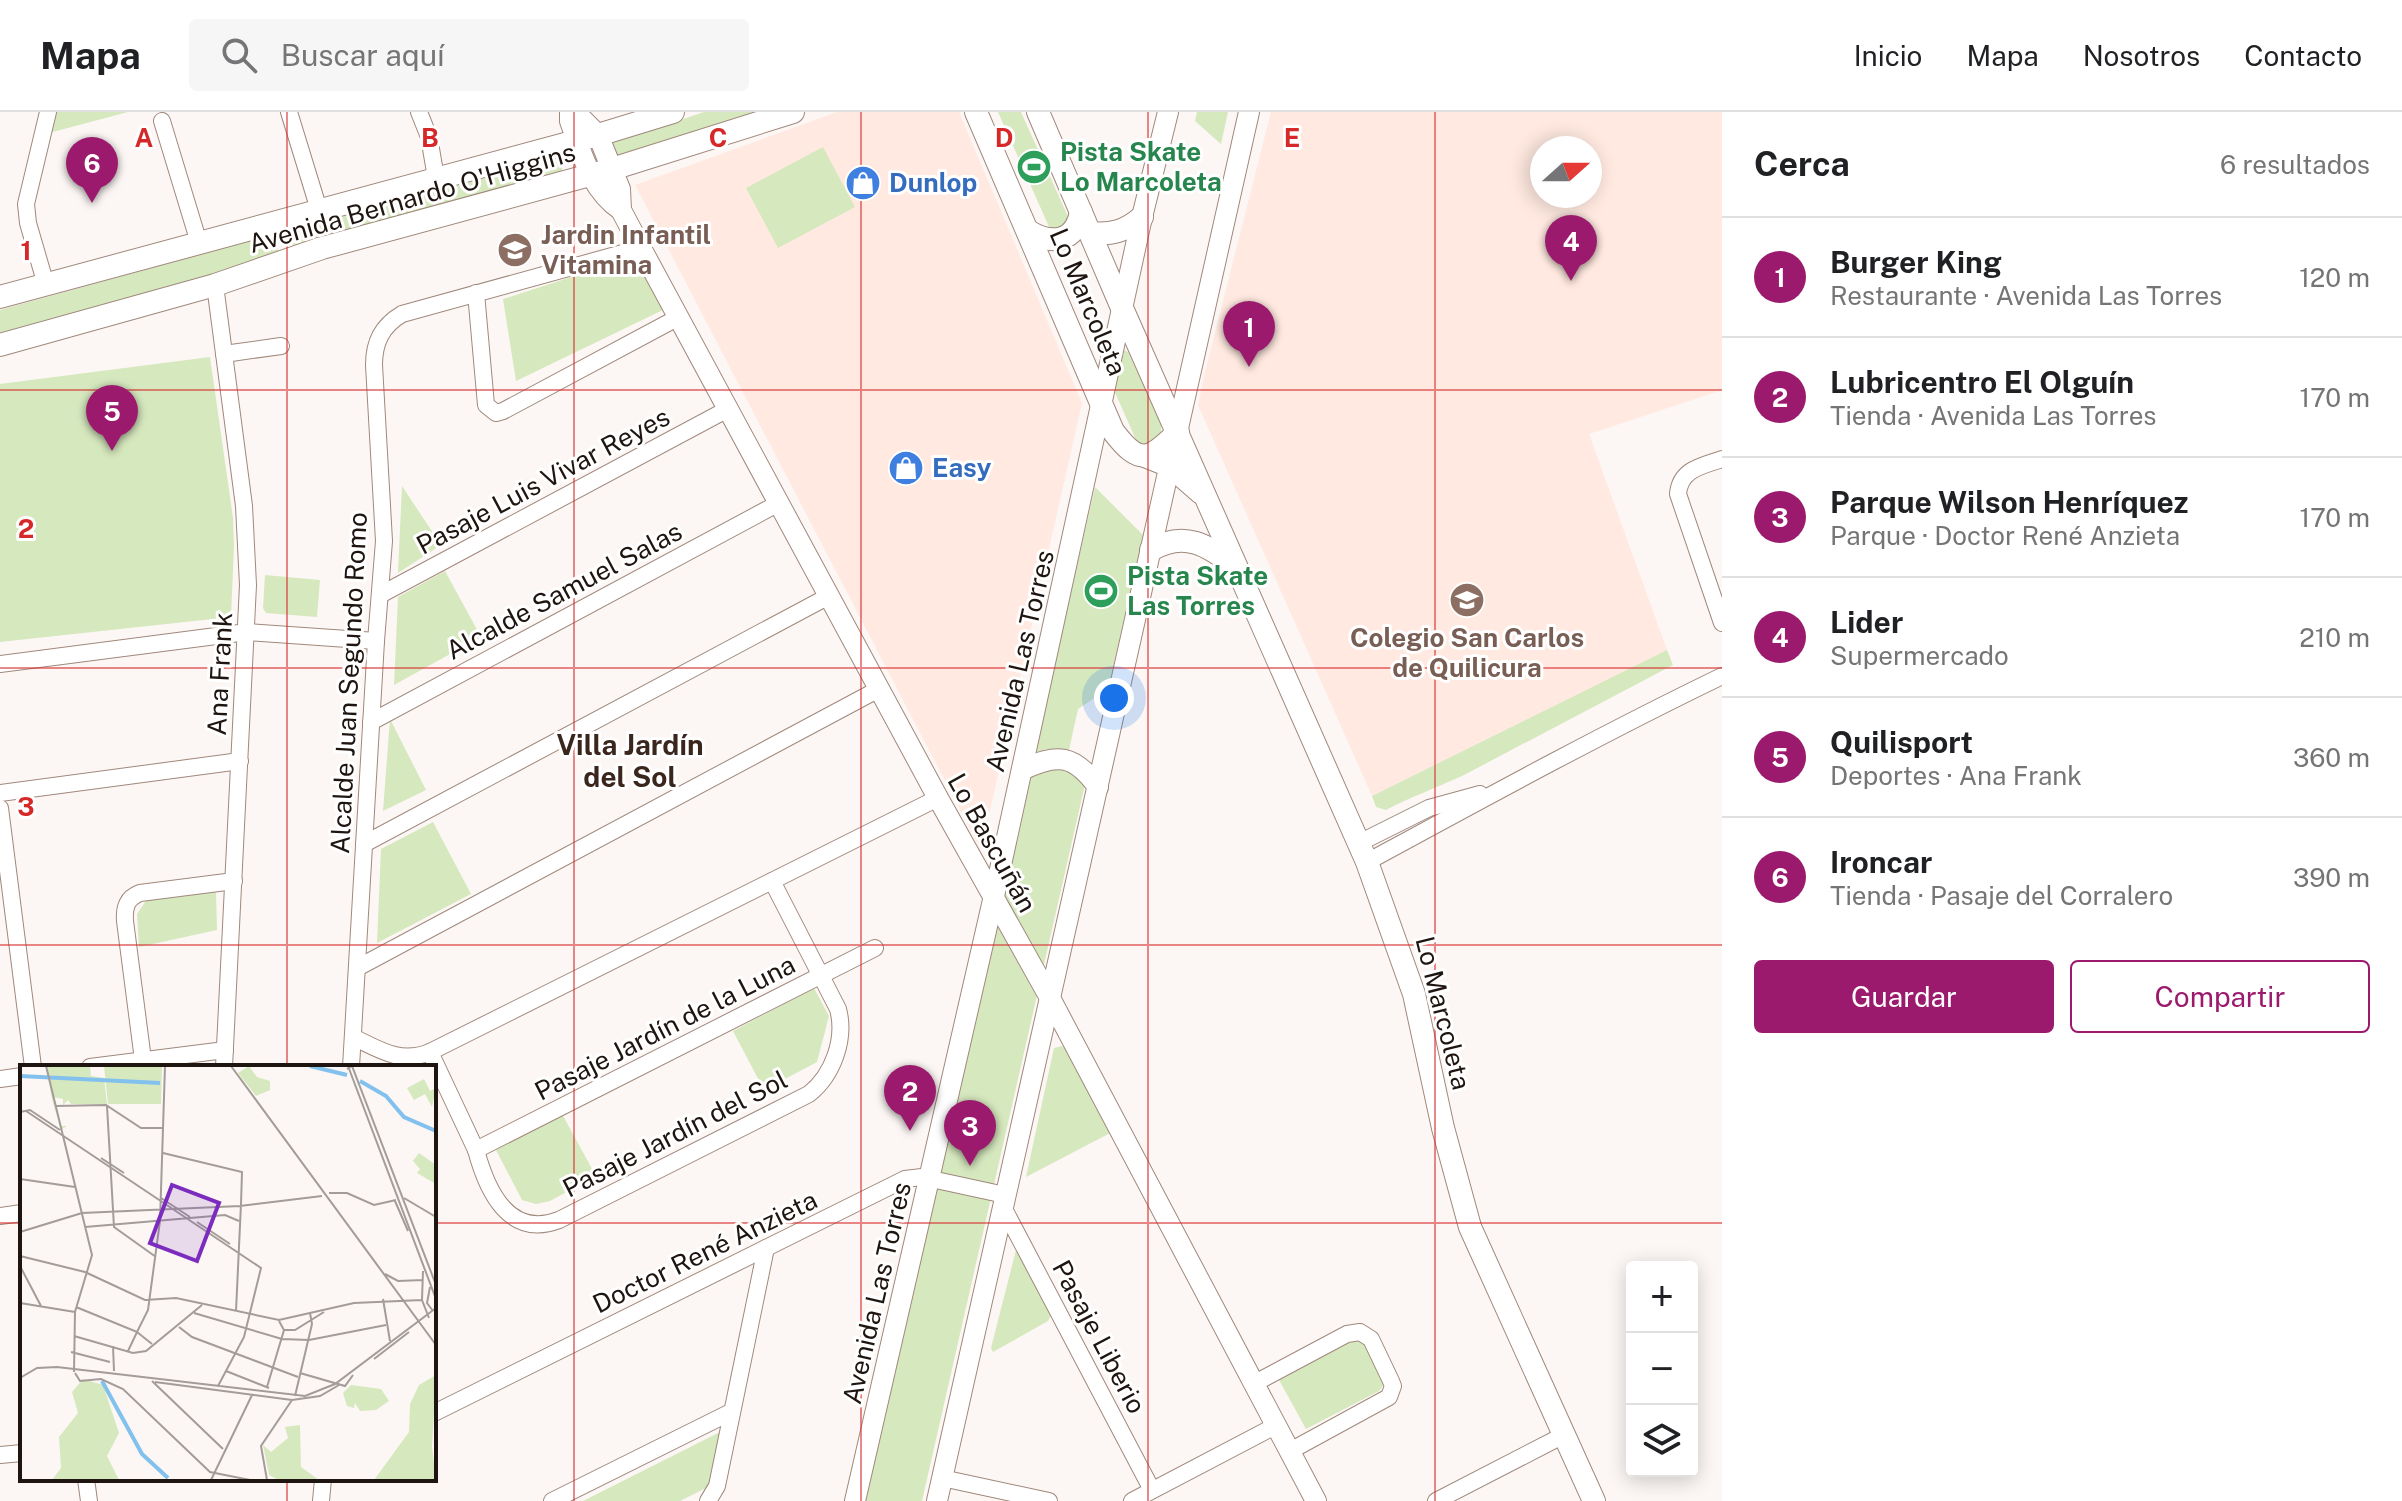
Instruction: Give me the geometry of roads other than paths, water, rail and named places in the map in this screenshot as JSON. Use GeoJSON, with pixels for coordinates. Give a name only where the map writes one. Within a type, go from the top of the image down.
{"type":"FeatureCollection","features":[{"type":"Feature","properties":{"kind":"main road","name":"Avenida Bernardo O'Higgins"},"geometry":{"type":"LineString","coordinates":[[0,297],[588,138],[673,112]]}},
{"type":"Feature","properties":{"kind":"main road","name":"Avenida Bernardo O'Higgins"},"geometry":{"type":"LineString","coordinates":[[0,345],[215,285],[322,248],[601,172],[793,112]]}},
{"type":"Feature","properties":{"kind":"main road","name":"Lo Marcoleta"},"geometry":{"type":"LineString","coordinates":[[976,112],[1113,431],[1125,446],[1170,466],[1208,499]]}},
{"type":"Feature","properties":{"kind":"main road","name":"Lo Marcoleta"},"geometry":{"type":"LineString","coordinates":[[1038,112],[1363,852],[1414,994],[1451,1162],[1470,1227],[1594,1501]]}},
{"type":"Feature","properties":{"kind":"main road"},"geometry":{"type":"LineString","coordinates":[[1028,231],[1044,240],[1056,240],[1073,231],[1081,212]]}},
{"type":"Feature","properties":{"kind":"main road"},"geometry":{"type":"LineString","coordinates":[[1090,233],[1117,233],[1142,217]]}},
{"type":"Feature","properties":{"kind":"main road"},"geometry":{"type":"LineString","coordinates":[[1145,456],[1159,450],[1178,432]]}},
{"type":"Feature","properties":{"kind":"main road"},"geometry":{"type":"LineString","coordinates":[[1151,550],[1166,541],[1182,539],[1215,550],[1239,569]]}},
{"type":"Feature","properties":{"kind":"street"},"geometry":{"type":"LineString","coordinates":[[46,285],[28,223],[26,204],[48,112]]}},
{"type":"Feature","properties":{"kind":"street"},"geometry":{"type":"LineString","coordinates":[[289,112],[319,210]]}},
{"type":"Feature","properties":{"kind":"street"},"geometry":{"type":"LineString","coordinates":[[419,112],[429,137],[436,178]]}},
{"type":"Feature","properties":{"kind":"street","name":"Lo Bascuñán"},"geometry":{"type":"LineString","coordinates":[[572,112],[570,121],[588,138],[601,172],[602,194],[621,210],[993,900],[1050,998],[1316,1501]]}},
{"type":"Feature","properties":{"kind":"street","name":"Avenida Las Torres"},"geometry":{"type":"LineString","coordinates":[[855,1501],[993,900],[1142,217],[1168,112]]}},
{"type":"Feature","properties":{"kind":"street"},"geometry":{"type":"LineString","coordinates":[[937,1501],[1249,112]]}},
{"type":"Feature","properties":{"kind":"street"},"geometry":{"type":"LineString","coordinates":[[162,121],[199,243]]}},
{"type":"Feature","properties":{"kind":"street"},"geometry":{"type":"LineString","coordinates":[[641,248],[476,293],[486,405],[492,411],[503,411],[679,317]]}},
{"type":"Feature","properties":{"kind":"street","name":"Ana Frank"},"geometry":{"type":"LineString","coordinates":[[215,285],[246,527],[247,632],[224,1058]]}},
{"type":"Feature","properties":{"kind":"street","name":"Alcalde Juan Segundo Romo"},"geometry":{"type":"LineString","coordinates":[[351,1065],[376,641],[384,564],[374,354],[381,334],[402,314],[476,293]]}},
{"type":"Feature","properties":{"kind":"street"},"geometry":{"type":"LineString","coordinates":[[224,354],[281,346]]}},
{"type":"Feature","properties":{"kind":"street","name":"Pasaje Luis Vivar Reyes"},"geometry":{"type":"LineString","coordinates":[[380,595],[728,409]]}},
{"type":"Feature","properties":{"kind":"street"},"geometry":{"type":"LineString","coordinates":[[1722,459],[1688,471],[1680,482],[1679,500],[1722,623]]}},
{"type":"Feature","properties":{"kind":"street","name":"Alcalde Samuel Salas"},"geometry":{"type":"LineString","coordinates":[[371,722],[779,503]]}},
{"type":"Feature","properties":{"kind":"street"},"geometry":{"type":"LineString","coordinates":[[364,844],[829,596]]}},
{"type":"Feature","properties":{"kind":"street"},"geometry":{"type":"LineString","coordinates":[[0,664],[247,632],[376,641]]}},
{"type":"Feature","properties":{"kind":"street"},"geometry":{"type":"LineString","coordinates":[[1363,852],[1498,790],[1722,676]]}},
{"type":"Feature","properties":{"kind":"street"},"geometry":{"type":"LineString","coordinates":[[357,968],[879,689]]}},
{"type":"Feature","properties":{"kind":"street"},"geometry":{"type":"LineString","coordinates":[[1022,770],[1049,759],[1063,758],[1083,769],[1098,787]]}},
{"type":"Feature","properties":{"kind":"street"},"geometry":{"type":"LineString","coordinates":[[0,793],[240,761]]}},
{"type":"Feature","properties":{"kind":"street"},"geometry":{"type":"LineString","coordinates":[[353,1037],[396,1057],[415,1057],[430,1052],[938,798]]}},
{"type":"Feature","properties":{"kind":"street"},"geometry":{"type":"LineString","coordinates":[[0,808],[33,1065]]}},
{"type":"Feature","properties":{"kind":"street"},"geometry":{"type":"LineString","coordinates":[[143,1060],[125,906],[140,893],[234,881]]}},
{"type":"Feature","properties":{"kind":"street","name":"Pasaje Jardín del Sol"},"geometry":{"type":"LineString","coordinates":[[430,1052],[503,1209],[527,1224],[543,1225],[559,1220],[809,1094],[828,1074],[840,1032],[838,1009],[772,881]]}},
{"type":"Feature","properties":{"kind":"street"},"geometry":{"type":"LineString","coordinates":[[0,948],[18,946]]}},
{"type":"Feature","properties":{"kind":"street","name":"Pasaje Jardín de la Luna"},"geometry":{"type":"LineString","coordinates":[[476,1150],[875,948]]}},
{"type":"Feature","properties":{"kind":"street"},"geometry":{"type":"LineString","coordinates":[[105,1065],[143,1060],[224,1058]]}},
{"type":"Feature","properties":{"kind":"street"},"geometry":{"type":"LineString","coordinates":[[0,1079],[20,1076]]}},
{"type":"Feature","properties":{"kind":"street","name":"Doctor René Anzieta"},"geometry":{"type":"LineString","coordinates":[[436,1412],[905,1179],[930,1178],[1004,1201]]}},
{"type":"Feature","properties":{"kind":"street","name":"Pasaje Liberio"},"geometry":{"type":"LineString","coordinates":[[1004,1201],[1152,1490]]}},
{"type":"Feature","properties":{"kind":"street"},"geometry":{"type":"LineString","coordinates":[[0,1216],[20,1213]]}},
{"type":"Feature","properties":{"kind":"street"},"geometry":{"type":"LineString","coordinates":[[708,1501],[717,1486],[766,1248]]}},
{"type":"Feature","properties":{"kind":"street"},"geometry":{"type":"LineString","coordinates":[[1255,1383],[1347,1334],[1360,1332],[1371,1339],[1393,1386],[1389,1397],[1290,1451]]}},
{"type":"Feature","properties":{"kind":"street"},"geometry":{"type":"LineString","coordinates":[[552,1501],[731,1412]]}},
{"type":"Feature","properties":{"kind":"street"},"geometry":{"type":"LineString","coordinates":[[1132,1501],[1277,1425]]}},
{"type":"Feature","properties":{"kind":"street"},"geometry":{"type":"LineString","coordinates":[[1436,1501],[1564,1435]]}},
{"type":"Feature","properties":{"kind":"street"},"geometry":{"type":"LineString","coordinates":[[0,1455],[20,1453]]}},
{"type":"Feature","properties":{"kind":"street"},"geometry":{"type":"LineString","coordinates":[[942,1478],[1049,1501]]}},
{"type":"Feature","properties":{"kind":"street"},"geometry":{"type":"LineString","coordinates":[[86,1481],[89,1501]]}},
{"type":"Feature","properties":{"kind":"street"},"geometry":{"type":"LineString","coordinates":[[321,1501],[323,1481]]}},
{"type":"Feature","properties":{"kind":"place","name":"Pista Skate Lo Marcoleta"},"geometry":{"type":"Point","coordinates":[1034,167]}},
{"type":"Feature","properties":{"kind":"place","name":"Dunlop"},"geometry":{"type":"Point","coordinates":[863,183]}},
{"type":"Feature","properties":{"kind":"place","name":"Ironcar"},"geometry":{"type":"Point","coordinates":[92,203]}},
{"type":"Feature","properties":{"kind":"place","name":"Jardin Infantil Vitamina"},"geometry":{"type":"Point","coordinates":[515,250]}},
{"type":"Feature","properties":{"kind":"place","name":"Lider"},"geometry":{"type":"Point","coordinates":[1571,281]}},
{"type":"Feature","properties":{"kind":"place","name":"Burger King"},"geometry":{"type":"Point","coordinates":[1249,367]}},
{"type":"Feature","properties":{"kind":"place","name":"Quilisport"},"geometry":{"type":"Point","coordinates":[112,451]}},
{"type":"Feature","properties":{"kind":"place","name":"Easy"},"geometry":{"type":"Point","coordinates":[906,468]}},
{"type":"Feature","properties":{"kind":"place","name":"Pista Skate Las Torres"},"geometry":{"type":"Point","coordinates":[1101,591]}},
{"type":"Feature","properties":{"kind":"place","name":"Colegio San Carlos de Quilicura"},"geometry":{"type":"Point","coordinates":[1467,600]}},
{"type":"Feature","properties":{"kind":"place","name":"Lubricentro El Olguín"},"geometry":{"type":"Point","coordinates":[910,1131]}},
{"type":"Feature","properties":{"kind":"place","name":"Parque Wilson Henríquez"},"geometry":{"type":"Point","coordinates":[970,1166]}},
{"type":"Feature","properties":{"kind":"district","name":"Villa Jardín del Sol"},"geometry":{"type":"Point","coordinates":[630,761]}}]}
